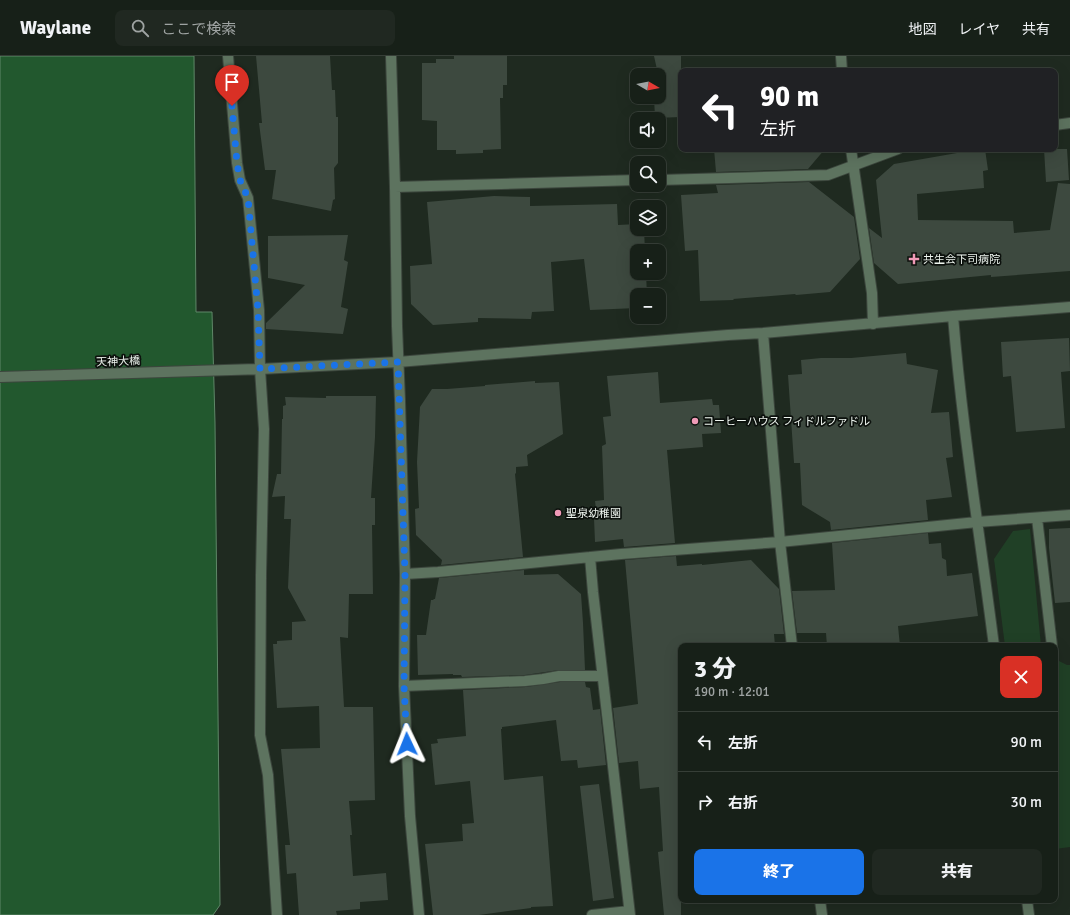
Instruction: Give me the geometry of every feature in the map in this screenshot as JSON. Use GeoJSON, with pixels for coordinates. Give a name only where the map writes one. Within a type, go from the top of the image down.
{"type":"FeatureCollection","features":[{"type":"Feature","properties":{"kind":"street"},"geometry":{"type":"LineString","coordinates":[[228,56],[237,163],[240,180],[248,198],[258,310],[264,429],[260,735],[268,775],[277,915]]}},
{"type":"Feature","properties":{"kind":"street"},"geometry":{"type":"LineString","coordinates":[[391,56],[397,326],[405,574],[404,686],[410,816],[420,915]]}},
{"type":"Feature","properties":{"kind":"street"},"geometry":{"type":"LineString","coordinates":[[840,56],[842,68]]}},
{"type":"Feature","properties":{"kind":"street"},"geometry":{"type":"LineString","coordinates":[[1058,125],[1070,123]]}},
{"type":"Feature","properties":{"kind":"street"},"geometry":{"type":"LineString","coordinates":[[851,152],[872,293],[873,324]]}},
{"type":"Feature","properties":{"kind":"street"},"geometry":{"type":"LineString","coordinates":[[666,180],[828,175],[890,152]]}},
{"type":"Feature","properties":{"kind":"street"},"geometry":{"type":"LineString","coordinates":[[395,187],[630,180]]}},
{"type":"Feature","properties":{"kind":"street","name":"天神大橋"},"geometry":{"type":"LineString","coordinates":[[0,377],[260,369],[398,362],[1070,307]]}},
{"type":"Feature","properties":{"kind":"street"},"geometry":{"type":"LineString","coordinates":[[953,316],[958,374],[994,643]]}},
{"type":"Feature","properties":{"kind":"street"},"geometry":{"type":"LineString","coordinates":[[763,333],[780,542],[792,643]]}},
{"type":"Feature","properties":{"kind":"street"},"geometry":{"type":"LineString","coordinates":[[405,574],[621,554],[780,542],[977,522],[1070,515]]}},
{"type":"Feature","properties":{"kind":"street"},"geometry":{"type":"LineString","coordinates":[[1037,518],[1052,643]]}},
{"type":"Feature","properties":{"kind":"street"},"geometry":{"type":"LineString","coordinates":[[590,557],[592,592],[629,913],[592,915]]}},
{"type":"Feature","properties":{"kind":"street"},"geometry":{"type":"LineString","coordinates":[[404,686],[525,681],[559,676],[602,676]]}},
{"type":"Feature","properties":{"kind":"street"},"geometry":{"type":"LineString","coordinates":[[820,903],[822,915]]}},
{"type":"Feature","properties":{"kind":"street"},"geometry":{"type":"LineString","coordinates":[[1027,903],[1029,915]]}},
{"type":"Feature","properties":{"kind":"shaded area"},"geometry":{"type":"Polygon","coordinates":[[[0,56],[194,56],[196,312],[212,312],[215,423],[220,905],[213,915],[0,915],[0,56]]]}},
{"type":"Feature","properties":{"kind":"shaded area"},"geometry":{"type":"Polygon","coordinates":[[[1030,529],[1041,643],[1005,643],[994,559],[1013,531],[1030,529]]]}},
{"type":"Feature","properties":{"kind":"shaded area"},"geometry":{"type":"Polygon","coordinates":[[[1058,660],[1070,665],[1070,847],[1058,849],[1058,660]]]}},
{"type":"Feature","properties":{"kind":"building"},"geometry":{"type":"Polygon","coordinates":[[[256,56],[330,56],[332,90],[335,90],[336,117],[338,117],[338,163],[334,168],[335,199],[333,200],[331,211],[272,199],[276,170],[265,170],[259,123],[262,123],[256,56]]]}},
{"type":"Feature","properties":{"kind":"building"},"geometry":{"type":"Polygon","coordinates":[[[454,56],[507,56],[507,85],[503,85],[503,98],[500,98],[501,149],[483,150],[483,153],[456,154],[456,150],[437,150],[437,121],[422,120],[422,63],[436,63],[436,59],[454,59],[454,56]]]}},
{"type":"Feature","properties":{"kind":"building"},"geometry":{"type":"Polygon","coordinates":[[[654,56],[681,56],[681,68],[678,68],[678,117],[666,118],[666,112],[655,112],[654,104],[666,104],[666,68],[657,68],[654,56]]]}},
{"type":"Feature","properties":{"kind":"building"},"geometry":{"type":"Polygon","coordinates":[[[1058,149],[1067,149],[1069,180],[1046,182],[1044,152],[1058,152],[1058,149]]]}},
{"type":"Feature","properties":{"kind":"building"},"geometry":{"type":"Polygon","coordinates":[[[714,152],[822,152],[808,169],[716,172],[714,152]]]}},
{"type":"Feature","properties":{"kind":"building"},"geometry":{"type":"Polygon","coordinates":[[[963,152],[985,152],[988,170],[983,171],[984,188],[917,194],[918,220],[1013,221],[1014,233],[1050,230],[1058,183],[1070,184],[1070,271],[991,277],[991,275],[898,284],[874,263],[869,228],[882,238],[876,180],[894,164],[963,152]]]}},
{"type":"Feature","properties":{"kind":"building"},"geometry":{"type":"Polygon","coordinates":[[[809,182],[854,217],[860,259],[830,292],[733,299],[734,300],[700,301],[698,250],[685,251],[681,195],[718,193],[716,185],[809,182]]]}},
{"type":"Feature","properties":{"kind":"building"},"geometry":{"type":"Polygon","coordinates":[[[494,196],[530,197],[530,206],[617,204],[618,225],[630,224],[630,236],[644,236],[645,244],[630,244],[630,280],[646,280],[647,288],[630,288],[630,308],[590,310],[584,259],[551,262],[554,311],[532,312],[531,319],[478,318],[478,322],[433,325],[411,304],[410,266],[432,264],[427,202],[494,196]]]}},
{"type":"Feature","properties":{"kind":"building"},"geometry":{"type":"Polygon","coordinates":[[[348,235],[344,260],[348,262],[341,307],[348,309],[343,334],[266,329],[266,323],[305,285],[268,278],[268,236],[348,235]]]}},
{"type":"Feature","properties":{"kind":"building"},"geometry":{"type":"Polygon","coordinates":[[[1069,338],[1070,371],[1061,372],[1065,428],[1016,432],[1011,376],[1003,377],[1001,342],[1069,338]]]}},
{"type":"Feature","properties":{"kind":"building"},"geometry":{"type":"Polygon","coordinates":[[[906,353],[907,364],[938,370],[931,413],[949,412],[953,457],[946,458],[952,497],[926,500],[928,520],[831,530],[830,522],[802,505],[800,463],[794,463],[788,375],[802,374],[801,360],[851,358],[906,353]]]}},
{"type":"Feature","properties":{"kind":"building"},"geometry":{"type":"Polygon","coordinates":[[[658,372],[660,403],[712,399],[713,405],[719,405],[721,433],[702,434],[703,447],[667,450],[675,543],[624,547],[623,539],[595,542],[594,518],[597,518],[595,501],[604,500],[602,446],[606,444],[603,417],[611,416],[607,376],[658,372]]]}},
{"type":"Feature","properties":{"kind":"building"},"geometry":{"type":"Polygon","coordinates":[[[535,381],[535,383],[559,382],[563,434],[527,455],[528,466],[516,467],[515,474],[523,557],[441,565],[442,560],[416,535],[415,509],[419,508],[417,462],[420,407],[432,389],[535,381]]]}},
{"type":"Feature","properties":{"kind":"building"},"geometry":{"type":"Polygon","coordinates":[[[326,396],[376,396],[371,498],[375,498],[375,525],[372,525],[373,594],[349,594],[348,638],[340,637],[344,707],[373,707],[375,800],[349,801],[353,876],[386,873],[388,900],[360,902],[360,909],[336,911],[337,915],[299,915],[296,873],[287,874],[285,845],[290,845],[281,749],[320,748],[319,706],[277,708],[273,644],[277,644],[277,641],[292,640],[292,622],[306,621],[288,588],[291,519],[284,519],[285,496],[272,497],[277,474],[281,474],[282,419],[283,406],[286,405],[285,397],[326,398],[326,396]]]}},
{"type":"Feature","properties":{"kind":"building"},"geometry":{"type":"Polygon","coordinates":[[[1070,528],[1070,602],[1055,603],[1049,548],[1049,529],[1070,528]]]}},
{"type":"Feature","properties":{"kind":"building"},"geometry":{"type":"Polygon","coordinates":[[[928,533],[929,544],[941,543],[942,558],[946,560],[947,576],[972,573],[978,616],[898,626],[900,643],[827,643],[826,633],[797,633],[792,591],[835,590],[832,543],[928,533]]]}},
{"type":"Feature","properties":{"kind":"building"},"geometry":{"type":"Polygon","coordinates":[[[676,556],[677,566],[751,560],[779,589],[784,634],[774,634],[775,643],[678,643],[678,903],[681,903],[681,915],[664,915],[658,852],[663,851],[659,787],[640,789],[638,761],[619,763],[613,708],[638,704],[625,560],[676,556]]]}},
{"type":"Feature","properties":{"kind":"building"},"geometry":{"type":"Polygon","coordinates":[[[524,570],[524,575],[558,574],[581,594],[585,670],[559,670],[525,675],[462,677],[461,675],[453,674],[418,675],[417,635],[426,635],[431,600],[435,599],[439,578],[524,570]]]}},
{"type":"Feature","properties":{"kind":"building"},"geometry":{"type":"Polygon","coordinates":[[[560,682],[585,682],[586,687],[590,688],[593,710],[600,709],[606,765],[578,768],[577,760],[561,761],[556,720],[502,727],[501,729],[504,780],[543,776],[553,906],[531,907],[479,915],[433,915],[425,844],[463,841],[462,824],[474,823],[470,781],[435,785],[431,744],[438,743],[437,739],[466,736],[463,690],[526,687],[560,682]]]}},
{"type":"Feature","properties":{"kind":"building"},"geometry":{"type":"Polygon","coordinates":[[[599,784],[614,898],[593,901],[580,786],[599,784]]]}},
{"type":"Feature","properties":{"kind":"place","name":"共生会下司病院"},"geometry":{"type":"Point","coordinates":[914,259]}},
{"type":"Feature","properties":{"kind":"place","name":"コーヒーハウス フィドルファドル"},"geometry":{"type":"Point","coordinates":[695,421]}},
{"type":"Feature","properties":{"kind":"place","name":"聖泉幼稚園"},"geometry":{"type":"Point","coordinates":[558,513]}},
{"type":"Feature","properties":{"kind":"route"},"geometry":{"type":"LineString","coordinates":[[232,106],[237,163],[240,180],[248,198],[258,310],[260,369],[398,362],[405,574],[404,686],[407,744]]}}]}
